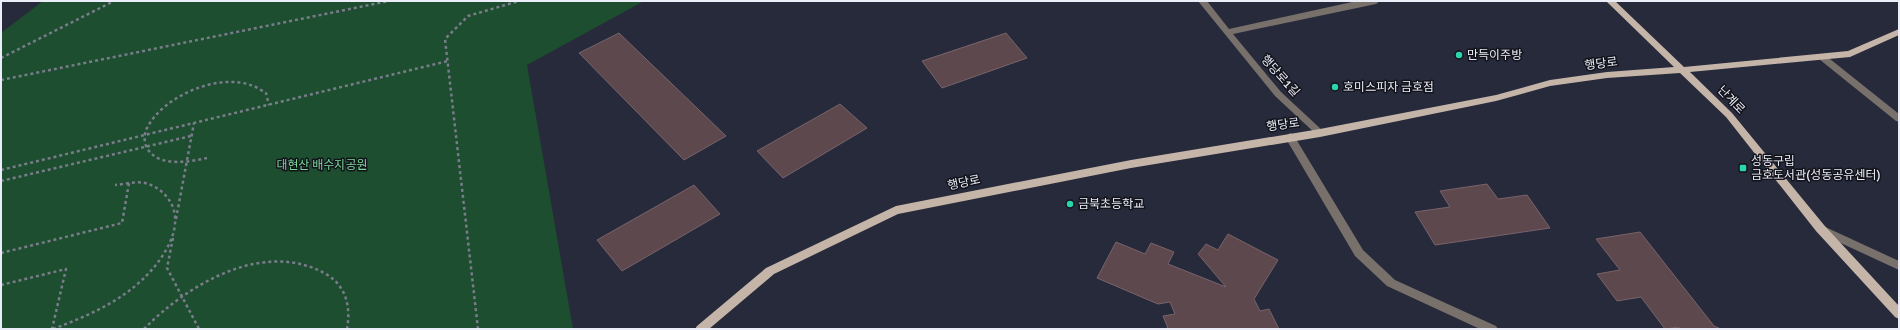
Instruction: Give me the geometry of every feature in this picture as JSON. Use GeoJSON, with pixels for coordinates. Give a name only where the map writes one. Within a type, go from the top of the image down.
{"type":"FeatureCollection","features":[{"type":"Feature","properties":{"kind":"main road","name":"난계로"},"geometry":{"type":"LineString","coordinates":[[1610,1],[1729,115],[1820,228],[1899,314]]}},
{"type":"Feature","properties":{"kind":"main road","name":"행당로"},"geometry":{"type":"LineString","coordinates":[[701,329],[770,271],[896,210],[1131,164],[1320,133],[1496,98],[1550,83],[1607,75],[1682,70],[1850,54],[1899,32]]}},
{"type":"Feature","properties":{"kind":"street","name":"행당로1길"},"geometry":{"type":"LineString","coordinates":[[1202,1],[1278,94],[1320,133]]}},
{"type":"Feature","properties":{"kind":"street"},"geometry":{"type":"LineString","coordinates":[[1227,32],[1337,4],[1376,1]]}},
{"type":"Feature","properties":{"kind":"street"},"geometry":{"type":"LineString","coordinates":[[1822,57],[1899,119]]}},
{"type":"Feature","properties":{"kind":"street"},"geometry":{"type":"LineString","coordinates":[[1290,137],[1359,253],[1391,283],[1492,329]]}},
{"type":"Feature","properties":{"kind":"street","name":"난계로"},"geometry":{"type":"LineString","coordinates":[[1820,228],[1899,266]]}},
{"type":"Feature","properties":{"kind":"path"},"geometry":{"type":"LineString","coordinates":[[1,58],[114,1]]}},
{"type":"Feature","properties":{"kind":"path"},"geometry":{"type":"LineString","coordinates":[[1,80],[389,1]]}},
{"type":"Feature","properties":{"kind":"path"},"geometry":{"type":"LineString","coordinates":[[478,329],[445,39],[468,16],[519,1]]}},
{"type":"Feature","properties":{"kind":"path"},"geometry":{"type":"LineString","coordinates":[[1,170],[448,61]]}},
{"type":"Feature","properties":{"kind":"path"},"geometry":{"type":"LineString","coordinates":[[207,158],[187,162],[164,160],[150,153],[146,147],[146,129],[156,115],[171,102],[191,91],[212,84],[232,81],[250,84],[266,93],[269,105]]}},
{"type":"Feature","properties":{"kind":"path"},"geometry":{"type":"LineString","coordinates":[[194,123],[167,268],[199,329]]}},
{"type":"Feature","properties":{"kind":"path"},"geometry":{"type":"LineString","coordinates":[[1,181],[192,136]]}},
{"type":"Feature","properties":{"kind":"path"},"geometry":{"type":"LineString","coordinates":[[1,254],[122,223],[130,183]]}},
{"type":"Feature","properties":{"kind":"path"},"geometry":{"type":"LineString","coordinates":[[53,329],[83,318],[126,293],[157,263],[174,232],[175,219],[173,207],[167,196],[157,188],[144,183],[115,185]]}},
{"type":"Feature","properties":{"kind":"path"},"geometry":{"type":"LineString","coordinates":[[144,329],[159,313],[181,296],[215,277],[251,265],[272,262],[292,262],[309,265],[324,271],[336,280],[344,292],[349,306],[347,329]]}},
{"type":"Feature","properties":{"kind":"path"},"geometry":{"type":"LineString","coordinates":[[1,285],[66,269],[53,329]]}},
{"type":"Feature","properties":{"kind":"green space","name":"대현산 배수지공원"},"geometry":{"type":"Polygon","coordinates":[[[43,1],[644,1],[527,65],[573,329],[1,329],[1,33],[43,1]]]}},
{"type":"Feature","properties":{"kind":"building"},"geometry":{"type":"Polygon","coordinates":[[[619,33],[726,136],[684,160],[579,53],[619,33]]]}},
{"type":"Feature","properties":{"kind":"building"},"geometry":{"type":"Polygon","coordinates":[[[1006,33],[1027,58],[942,88],[922,61],[1006,33]]]}},
{"type":"Feature","properties":{"kind":"building"},"geometry":{"type":"Polygon","coordinates":[[[840,104],[867,128],[783,178],[757,151],[840,104]]]}},
{"type":"Feature","properties":{"kind":"building"},"geometry":{"type":"Polygon","coordinates":[[[1487,184],[1498,199],[1527,195],[1550,228],[1435,245],[1415,212],[1450,207],[1440,191],[1487,184]]]}},
{"type":"Feature","properties":{"kind":"building"},"geometry":{"type":"Polygon","coordinates":[[[694,185],[720,214],[622,271],[597,240],[694,185]]]}},
{"type":"Feature","properties":{"kind":"building"},"geometry":{"type":"Polygon","coordinates":[[[1640,232],[1714,326],[1721,329],[1681,329],[1679,327],[1665,329],[1641,297],[1617,301],[1597,274],[1620,270],[1596,239],[1640,232]]]}},
{"type":"Feature","properties":{"kind":"building"},"geometry":{"type":"Polygon","coordinates":[[[1228,234],[1278,260],[1254,299],[1260,311],[1269,309],[1279,329],[1162,329],[1168,328],[1163,316],[1175,314],[1170,302],[1158,304],[1097,278],[1116,242],[1145,254],[1151,243],[1174,252],[1168,264],[1226,287],[1198,254],[1206,244],[1218,250],[1228,234]]]}},
{"type":"Feature","properties":{"kind":"place","name":"만득이주방"},"geometry":{"type":"Point","coordinates":[1459,55]}},
{"type":"Feature","properties":{"kind":"place","name":"호미스피자 금호점"},"geometry":{"type":"Point","coordinates":[1335,87]}},
{"type":"Feature","properties":{"kind":"place","name":"성동구립 금호도서관(성동공유센터)"},"geometry":{"type":"Point","coordinates":[1743,168]}},
{"type":"Feature","properties":{"kind":"place","name":"금북초등학교"},"geometry":{"type":"Point","coordinates":[1070,204]}}]}
